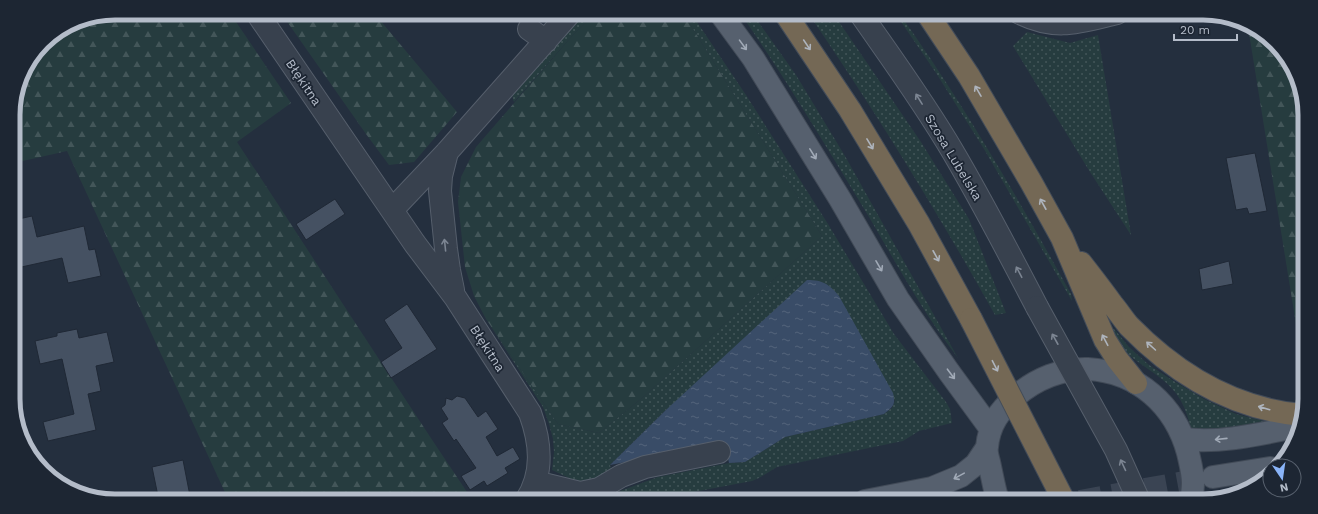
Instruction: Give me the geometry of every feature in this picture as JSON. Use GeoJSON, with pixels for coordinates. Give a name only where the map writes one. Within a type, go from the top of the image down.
{"type":"FeatureCollection","features":[{"type":"Feature","properties":{"kind":"highway"},"geometry":{"type":"LineString","coordinates":[[790,20],[850,110],[918,224],[971,319],[1060,494]]}},
{"type":"Feature","properties":{"kind":"highway"},"geometry":{"type":"LineString","coordinates":[[932,20],[969,76],[1031,182],[1062,238],[1105,340],[1117,359],[1136,383]]}},
{"type":"Feature","properties":{"kind":"highway"},"geometry":{"type":"LineString","coordinates":[[1062,238],[1128,325],[1183,372],[1208,388],[1231,398],[1287,414],[1297,415]]}},
{"type":"Feature","properties":{"kind":"main road"},"geometry":{"type":"LineString","coordinates":[[725,20],[766,78],[840,199],[898,299],[990,428]]}},
{"type":"Feature","properties":{"kind":"main road"},"geometry":{"type":"LineString","coordinates":[[901,494],[932,488],[961,476],[976,464],[986,449],[990,428],[1003,408],[1021,392],[1033,384],[1054,374],[1082,369],[1100,370],[1117,374],[1150,391],[1163,405],[1175,422],[1184,439],[1191,465],[1193,482],[1192,494]]}},
{"type":"Feature","properties":{"kind":"main road"},"geometry":{"type":"LineString","coordinates":[[1184,439],[1220,439],[1294,427]]}},
{"type":"Feature","properties":{"kind":"main road"},"geometry":{"type":"LineString","coordinates":[[986,449],[996,494]]}},
{"type":"Feature","properties":{"kind":"main road"},"geometry":{"type":"LineString","coordinates":[[1214,477],[1262,469]]}},
{"type":"Feature","properties":{"kind":"street","name":"Błękitna"},"geometry":{"type":"LineString","coordinates":[[262,20],[415,244],[455,297],[530,413],[536,428],[540,450],[535,482],[529,494]]}},
{"type":"Feature","properties":{"kind":"street"},"geometry":{"type":"LineString","coordinates":[[392,210],[447,152],[537,35],[560,20]]}},
{"type":"Feature","properties":{"kind":"street","name":"Szosa Lubelska"},"geometry":{"type":"LineString","coordinates":[[865,20],[912,88],[952,151],[991,219],[1037,307],[1116,450],[1136,494]]}},
{"type":"Feature","properties":{"kind":"street"},"geometry":{"type":"LineString","coordinates":[[1040,20],[1048,23],[1063,24],[1088,20]]}},
{"type":"Feature","properties":{"kind":"street"},"geometry":{"type":"LineString","coordinates":[[447,152],[441,176],[440,191],[448,263],[455,297]]}},
{"type":"Feature","properties":{"kind":"street"},"geometry":{"type":"LineString","coordinates":[[535,482],[580,493],[599,489],[621,476],[645,467],[719,452]]}},
{"type":"Feature","properties":{"kind":"green space"},"geometry":{"type":"Polygon","coordinates":[[[235,20],[291,103],[237,142],[468,494],[226,494],[67,151],[20,162],[20,109],[23,90],[36,62],[52,44],[62,36],[79,27],[102,21],[235,20]]]}},
{"type":"Feature","properties":{"kind":"green space"},"geometry":{"type":"Polygon","coordinates":[[[286,20],[380,20],[457,112],[414,162],[389,165],[286,20]]]}},
{"type":"Feature","properties":{"kind":"green space"},"geometry":{"type":"Polygon","coordinates":[[[575,20],[589,20],[573,35],[514,102],[513,94],[516,86],[575,20]]]}},
{"type":"Feature","properties":{"kind":"green space"},"geometry":{"type":"Polygon","coordinates":[[[589,20],[687,20],[822,236],[642,398],[599,433],[558,424],[486,319],[474,296],[465,267],[458,202],[461,177],[476,147],[573,35],[589,20]]]}},
{"type":"Feature","properties":{"kind":"green space"},"geometry":{"type":"Polygon","coordinates":[[[687,20],[696,20],[746,95],[828,224],[894,334],[946,402],[950,409],[952,423],[919,431],[903,441],[777,467],[752,481],[683,494],[612,494],[658,477],[729,463],[745,462],[785,437],[884,414],[892,408],[895,400],[667,409],[610,465],[612,472],[586,486],[552,470],[554,452],[553,439],[543,407],[486,319],[558,424],[599,433],[642,398],[822,236],[687,20]]]}},
{"type":"Feature","properties":{"kind":"green space"},"geometry":{"type":"Polygon","coordinates":[[[745,20],[757,20],[796,75],[845,156],[958,358],[922,307],[869,217],[774,63],[745,20]]]}},
{"type":"Feature","properties":{"kind":"green space"},"geometry":{"type":"Polygon","coordinates":[[[813,20],[838,20],[921,142],[969,219],[1006,313],[995,315],[905,162],[813,20]]]}},
{"type":"Feature","properties":{"kind":"green space"},"geometry":{"type":"Polygon","coordinates":[[[900,20],[904,20],[968,116],[1051,258],[1071,294],[1072,301],[984,149],[936,73],[900,20]]]}},
{"type":"Feature","properties":{"kind":"green space"},"geometry":{"type":"Polygon","coordinates":[[[1027,32],[1070,43],[1098,35],[1131,235],[1090,172],[1013,46],[1027,32]]]}},
{"type":"Feature","properties":{"kind":"green space"},"geometry":{"type":"Polygon","coordinates":[[[1249,32],[1270,48],[1285,67],[1295,90],[1297,102],[1298,337],[1249,32]]]}},
{"type":"Feature","properties":{"kind":"green space"},"geometry":{"type":"Polygon","coordinates":[[[1103,319],[1115,330],[1129,347],[1149,365],[1172,380],[1204,399],[1236,414],[1272,423],[1243,429],[1191,430],[1184,408],[1176,394],[1157,375],[1124,350],[1114,338],[1103,319]]]}},
{"type":"Feature","properties":{"kind":"water"},"geometry":{"type":"Polygon","coordinates":[[[807,280],[822,282],[832,288],[839,296],[893,393],[894,403],[890,409],[884,414],[785,437],[745,462],[729,463],[725,443],[610,465],[667,409],[807,280]]]}},
{"type":"Feature","properties":{"kind":"building"},"geometry":{"type":"Polygon","coordinates":[[[1255,153],[1267,211],[1249,214],[1247,208],[1236,210],[1226,158],[1255,153]]]}},
{"type":"Feature","properties":{"kind":"building"},"geometry":{"type":"Polygon","coordinates":[[[335,199],[345,214],[306,240],[296,224],[335,199]]]}},
{"type":"Feature","properties":{"kind":"building"},"geometry":{"type":"Polygon","coordinates":[[[32,216],[37,237],[84,226],[89,250],[95,249],[101,276],[68,283],[62,258],[20,267],[20,219],[32,216]]]}},
{"type":"Feature","properties":{"kind":"building"},"geometry":{"type":"Polygon","coordinates":[[[1229,261],[1233,284],[1202,290],[1199,269],[1229,261]]]}},
{"type":"Feature","properties":{"kind":"building"},"geometry":{"type":"Polygon","coordinates":[[[407,304],[437,349],[391,378],[381,362],[402,348],[384,320],[407,304]]]}},
{"type":"Feature","properties":{"kind":"building"},"geometry":{"type":"Polygon","coordinates":[[[77,329],[79,338],[107,332],[114,362],[96,366],[101,391],[88,394],[96,430],[48,441],[43,422],[74,414],[62,359],[40,364],[35,341],[57,336],[57,333],[77,329]]]}},
{"type":"Feature","properties":{"kind":"building"},"geometry":{"type":"Polygon","coordinates":[[[457,396],[465,398],[478,417],[486,411],[498,429],[486,437],[497,456],[513,447],[520,459],[505,468],[508,473],[487,486],[484,481],[470,490],[461,476],[476,468],[456,439],[454,441],[442,423],[448,419],[441,408],[445,405],[446,398],[452,400],[457,396]]]}},
{"type":"Feature","properties":{"kind":"building"},"geometry":{"type":"Polygon","coordinates":[[[183,460],[190,494],[158,494],[152,467],[183,460]]]}},
{"type":"Feature","properties":{"kind":"tunnel"},"geometry":{"type":"LineString","coordinates":[[1118,494],[1212,477]]}}]}
